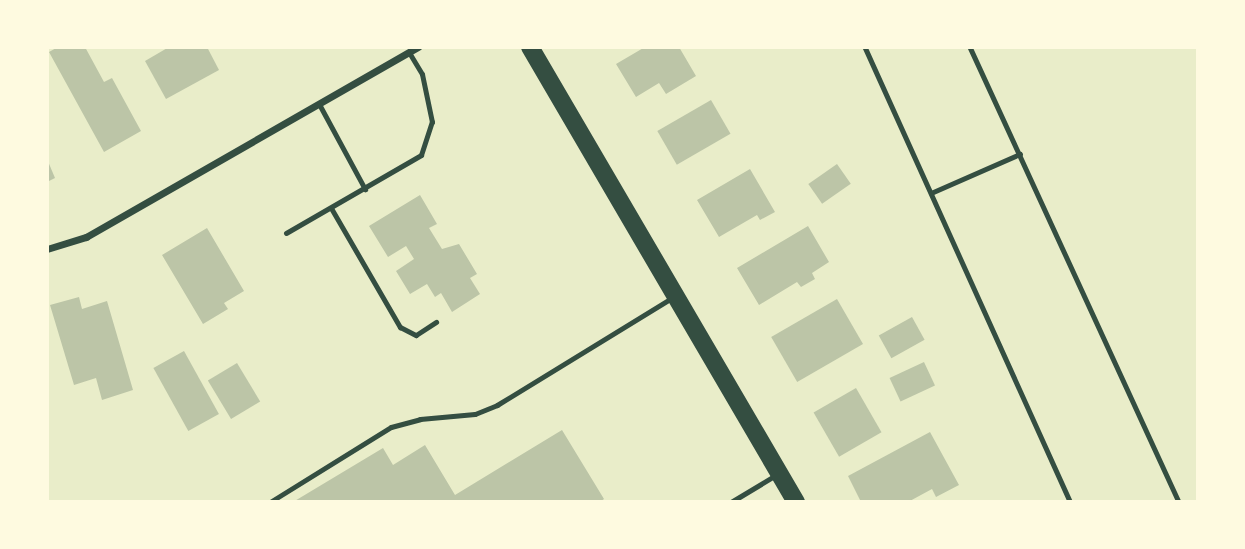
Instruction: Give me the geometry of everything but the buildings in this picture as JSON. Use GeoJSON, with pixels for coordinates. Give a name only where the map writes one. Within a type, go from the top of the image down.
{"type":"FeatureCollection","features":[{"type":"Feature","properties":{"kind":"main road"},"geometry":{"type":"LineString","coordinates":[[530,47],[796,502]]}},
{"type":"Feature","properties":{"kind":"street"},"geometry":{"type":"LineString","coordinates":[[47,249],[86,237],[418,47]]}},
{"type":"Feature","properties":{"kind":"lane"},"geometry":{"type":"LineString","coordinates":[[286,233],[421,155],[431,134],[425,83],[409,52]]}},
{"type":"Feature","properties":{"kind":"lane"},"geometry":{"type":"LineString","coordinates":[[320,103],[365,188]]}},
{"type":"Feature","properties":{"kind":"lane"},"geometry":{"type":"LineString","coordinates":[[331,208],[400,327],[416,335],[436,322]]}},
{"type":"Feature","properties":{"kind":"lane"},"geometry":{"type":"LineString","coordinates":[[270,502],[391,427],[420,419],[475,414],[497,405],[676,295]]}},
{"type":"Feature","properties":{"kind":"lane"},"geometry":{"type":"LineString","coordinates":[[730,502],[779,473]]}},
{"type":"Feature","properties":{"kind":"path"},"geometry":{"type":"LineString","coordinates":[[865,47],[1070,502]]}},
{"type":"Feature","properties":{"kind":"path"},"geometry":{"type":"LineString","coordinates":[[970,47],[1179,502]]}},
{"type":"Feature","properties":{"kind":"path"},"geometry":{"type":"LineString","coordinates":[[931,193],[1020,154]]}}]}
